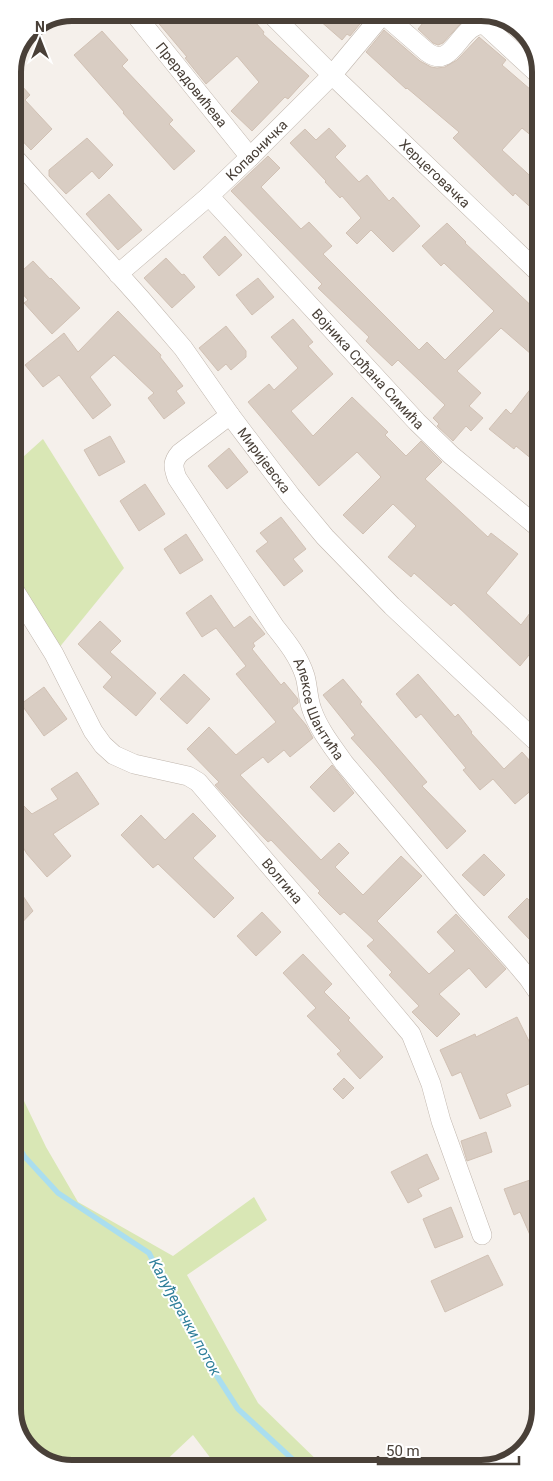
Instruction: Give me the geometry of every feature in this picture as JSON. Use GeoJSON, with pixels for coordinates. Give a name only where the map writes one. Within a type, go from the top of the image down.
{"type":"FeatureCollection","features":[{"type":"Feature","properties":{"kind":"street","name":"Прерадовићева"},"geometry":{"type":"LineString","coordinates":[[141,21],[250,156]]}},
{"type":"Feature","properties":{"kind":"street","name":"Херцеговачка"},"geometry":{"type":"LineString","coordinates":[[278,21],[532,265]]}},
{"type":"Feature","properties":{"kind":"street","name":"Копаоничка"},"geometry":{"type":"LineString","coordinates":[[118,274],[209,196],[250,156],[332,75],[376,21]]}},
{"type":"Feature","properties":{"kind":"street","name":"Копаоничка"},"geometry":{"type":"LineString","coordinates":[[392,21],[427,52],[439,57],[445,56],[451,51],[473,26],[485,25],[531,68]]}},
{"type":"Feature","properties":{"kind":"street","name":"Миријевска"},"geometry":{"type":"LineString","coordinates":[[21,164],[183,348],[290,496],[325,537],[392,606],[532,737]]}},
{"type":"Feature","properties":{"kind":"street","name":"Војника Срђана Симића"},"geometry":{"type":"LineString","coordinates":[[209,196],[417,422],[451,455],[532,522]]}},
{"type":"Feature","properties":{"kind":"street","name":"Алексе Шантића"},"geometry":{"type":"LineString","coordinates":[[230,415],[175,458],[173,468],[177,478],[275,627],[293,650],[306,678],[312,709],[318,724],[344,763],[532,984]]}},
{"type":"Feature","properties":{"kind":"street","name":"Волгина"},"geometry":{"type":"LineString","coordinates":[[21,601],[54,654],[103,745],[114,755],[134,764],[188,776],[198,782],[411,1034],[431,1084],[440,1121],[482,1235]]}},
{"type":"Feature","properties":{"kind":"green space"},"geometry":{"type":"Polygon","coordinates":[[[43,439],[124,568],[54,654],[21,599],[21,459],[43,439]]]}},
{"type":"Feature","properties":{"kind":"green space"},"geometry":{"type":"Polygon","coordinates":[[[21,1095],[46,1147],[78,1202],[173,1256],[254,1197],[267,1220],[187,1275],[258,1403],[317,1460],[212,1460],[193,1435],[166,1460],[69,1460],[56,1457],[41,1449],[25,1428],[21,1409],[21,1095]]]}},
{"type":"Feature","properties":{"kind":"building"},"geometry":{"type":"Polygon","coordinates":[[[157,21],[254,21],[264,32],[263,34],[309,76],[288,99],[285,97],[252,131],[231,111],[259,82],[237,56],[206,84],[185,58],[187,57],[157,21]]]}},
{"type":"Feature","properties":{"kind":"building"},"geometry":{"type":"Polygon","coordinates":[[[320,21],[362,21],[350,36],[347,34],[342,40],[320,21]]]}},
{"type":"Feature","properties":{"kind":"building"},"geometry":{"type":"Polygon","coordinates":[[[424,21],[464,21],[443,43],[438,45],[433,43],[418,29],[424,21]]]}},
{"type":"Feature","properties":{"kind":"building"},"geometry":{"type":"Polygon","coordinates":[[[384,30],[420,61],[431,67],[445,67],[457,60],[479,37],[506,60],[502,65],[532,91],[532,136],[522,128],[502,150],[532,178],[532,209],[515,193],[513,196],[453,138],[459,132],[406,89],[366,52],[384,30]]]}},
{"type":"Feature","properties":{"kind":"building"},"geometry":{"type":"Polygon","coordinates":[[[102,31],[128,60],[122,66],[173,120],[169,124],[195,151],[174,170],[74,55],[102,31]]]}},
{"type":"Feature","properties":{"kind":"building"},"geometry":{"type":"Polygon","coordinates":[[[21,85],[30,95],[25,100],[52,129],[31,150],[21,139],[21,85]]]}},
{"type":"Feature","properties":{"kind":"building"},"geometry":{"type":"Polygon","coordinates":[[[329,128],[346,146],[335,157],[359,182],[367,175],[389,201],[393,197],[420,226],[393,252],[371,230],[357,244],[346,233],[361,218],[342,196],[340,198],[290,143],[305,129],[316,140],[329,128]]]}},
{"type":"Feature","properties":{"kind":"building"},"geometry":{"type":"Polygon","coordinates":[[[87,138],[113,165],[99,179],[92,171],[66,194],[49,176],[49,170],[87,138]]]}},
{"type":"Feature","properties":{"kind":"building"},"geometry":{"type":"Polygon","coordinates":[[[268,156],[280,168],[261,187],[301,229],[309,222],[332,246],[323,254],[419,350],[427,342],[445,360],[494,311],[444,263],[441,266],[422,246],[447,223],[465,243],[532,306],[532,355],[501,328],[457,371],[481,393],[469,406],[483,418],[471,431],[466,426],[453,441],[437,426],[439,424],[433,418],[445,405],[398,360],[392,366],[366,341],[369,337],[318,288],[322,284],[231,191],[268,156]]]}},
{"type":"Feature","properties":{"kind":"building"},"geometry":{"type":"Polygon","coordinates":[[[109,194],[142,230],[118,250],[86,214],[109,194]]]}},
{"type":"Feature","properties":{"kind":"building"},"geometry":{"type":"Polygon","coordinates":[[[225,236],[242,255],[219,276],[203,257],[225,236]]]}},
{"type":"Feature","properties":{"kind":"building"},"geometry":{"type":"Polygon","coordinates":[[[166,258],[195,287],[172,308],[144,278],[166,258]]]}},
{"type":"Feature","properties":{"kind":"building"},"geometry":{"type":"Polygon","coordinates":[[[33,261],[80,308],[52,334],[24,303],[28,300],[21,292],[21,272],[33,261]]]}},
{"type":"Feature","properties":{"kind":"building"},"geometry":{"type":"Polygon","coordinates":[[[258,278],[274,297],[252,315],[236,295],[258,278]]]}},
{"type":"Feature","properties":{"kind":"building"},"geometry":{"type":"Polygon","coordinates":[[[118,311],[161,355],[160,357],[183,386],[176,391],[185,403],[164,419],[148,398],[154,393],[114,355],[90,377],[111,405],[93,419],[59,375],[43,387],[25,365],[64,333],[78,352],[118,311]]]}},
{"type":"Feature","properties":{"kind":"building"},"geometry":{"type":"Polygon","coordinates":[[[293,319],[313,342],[308,346],[333,374],[291,411],[313,436],[352,397],[388,432],[385,435],[406,456],[421,441],[442,462],[425,479],[488,537],[491,533],[518,554],[486,593],[521,625],[532,610],[532,658],[529,655],[520,666],[454,603],[451,606],[414,573],[411,577],[388,557],[416,526],[393,504],[363,534],[343,515],[381,477],[357,452],[319,486],[248,402],[269,384],[274,390],[298,368],[271,337],[293,319]]]}},
{"type":"Feature","properties":{"kind":"building"},"geometry":{"type":"Polygon","coordinates":[[[226,326],[246,351],[246,357],[231,370],[226,364],[218,371],[199,348],[226,326]]]}},
{"type":"Feature","properties":{"kind":"building"},"geometry":{"type":"Polygon","coordinates":[[[532,387],[532,459],[516,446],[514,449],[489,429],[506,409],[511,414],[532,387]]]}},
{"type":"Feature","properties":{"kind":"building"},"geometry":{"type":"Polygon","coordinates":[[[110,436],[125,462],[99,476],[84,450],[110,436]]]}},
{"type":"Feature","properties":{"kind":"building"},"geometry":{"type":"Polygon","coordinates":[[[229,448],[248,472],[227,489],[208,466],[229,448]]]}},
{"type":"Feature","properties":{"kind":"building"},"geometry":{"type":"Polygon","coordinates":[[[145,484],[165,514],[139,531],[120,501],[145,484]]]}},
{"type":"Feature","properties":{"kind":"building"},"geometry":{"type":"Polygon","coordinates":[[[281,517],[306,549],[293,559],[303,571],[284,586],[256,551],[268,542],[260,533],[281,517]]]}},
{"type":"Feature","properties":{"kind":"building"},"geometry":{"type":"Polygon","coordinates":[[[186,534],[203,560],[180,574],[164,549],[186,534]]]}},
{"type":"Feature","properties":{"kind":"building"},"geometry":{"type":"Polygon","coordinates":[[[211,595],[234,628],[250,616],[265,634],[253,643],[255,646],[252,649],[281,685],[284,682],[298,699],[298,703],[292,708],[306,725],[313,738],[290,757],[284,750],[268,763],[263,757],[240,775],[321,860],[339,843],[349,853],[335,867],[363,895],[401,856],[422,876],[377,921],[429,974],[455,951],[437,932],[456,914],[506,969],[486,988],[469,968],[439,994],[460,1014],[437,1037],[412,1012],[419,1006],[389,975],[392,972],[367,946],[374,940],[344,912],[340,915],[318,893],[320,891],[271,840],[268,842],[215,785],[219,782],[187,749],[209,727],[236,755],[276,722],[236,674],[246,666],[216,628],[202,637],[186,613],[211,595]]]}},
{"type":"Feature","properties":{"kind":"building"},"geometry":{"type":"Polygon","coordinates":[[[100,621],[121,641],[110,652],[156,693],[136,716],[103,687],[112,677],[78,644],[100,621]]]}},
{"type":"Feature","properties":{"kind":"building"},"geometry":{"type":"Polygon","coordinates":[[[184,674],[210,699],[187,724],[160,699],[184,674]]]}},
{"type":"Feature","properties":{"kind":"building"},"geometry":{"type":"Polygon","coordinates":[[[418,674],[455,717],[458,714],[471,733],[504,769],[522,752],[532,763],[532,790],[515,804],[493,779],[480,790],[463,770],[466,768],[421,714],[416,718],[396,694],[418,674]]]}},
{"type":"Feature","properties":{"kind":"building"},"geometry":{"type":"Polygon","coordinates":[[[343,679],[362,702],[360,704],[427,782],[422,786],[466,831],[447,849],[351,738],[355,735],[323,695],[343,679]]]}},
{"type":"Feature","properties":{"kind":"building"},"geometry":{"type":"Polygon","coordinates":[[[44,687],[67,719],[44,736],[21,704],[44,687]]]}},
{"type":"Feature","properties":{"kind":"building"},"geometry":{"type":"Polygon","coordinates":[[[332,765],[354,793],[334,812],[310,787],[332,765]]]}},
{"type":"Feature","properties":{"kind":"building"},"geometry":{"type":"Polygon","coordinates":[[[77,772],[99,804],[53,834],[71,856],[47,877],[27,854],[21,844],[21,803],[32,814],[58,799],[51,789],[77,772]]]}},
{"type":"Feature","properties":{"kind":"building"},"geometry":{"type":"Polygon","coordinates":[[[193,813],[216,836],[193,858],[234,898],[214,918],[158,864],[153,868],[121,835],[141,815],[165,840],[193,813]]]}},
{"type":"Feature","properties":{"kind":"building"},"geometry":{"type":"Polygon","coordinates":[[[484,854],[505,875],[484,896],[462,875],[484,854]]]}},
{"type":"Feature","properties":{"kind":"building"},"geometry":{"type":"Polygon","coordinates":[[[23,896],[33,911],[21,924],[21,897],[23,896]]]}},
{"type":"Feature","properties":{"kind":"building"},"geometry":{"type":"Polygon","coordinates":[[[527,898],[532,903],[532,938],[530,940],[508,917],[527,898]]]}},
{"type":"Feature","properties":{"kind":"building"},"geometry":{"type":"Polygon","coordinates":[[[262,912],[281,932],[256,956],[237,936],[262,912]]]}},
{"type":"Feature","properties":{"kind":"building"},"geometry":{"type":"Polygon","coordinates":[[[303,954],[332,984],[324,992],[350,1018],[348,1020],[383,1057],[360,1079],[337,1054],[341,1051],[307,1016],[316,1008],[283,973],[303,954]]]}},
{"type":"Feature","properties":{"kind":"building"},"geometry":{"type":"Polygon","coordinates":[[[517,1017],[532,1047],[532,1083],[506,1094],[511,1106],[480,1119],[461,1072],[452,1076],[440,1050],[475,1034],[476,1037],[517,1017]]]}},
{"type":"Feature","properties":{"kind":"building"},"geometry":{"type":"Polygon","coordinates":[[[344,1078],[354,1088],[343,1099],[333,1089],[344,1078]]]}},
{"type":"Feature","properties":{"kind":"building"},"geometry":{"type":"Polygon","coordinates":[[[486,1132],[492,1152],[467,1161],[461,1141],[486,1132]]]}},
{"type":"Feature","properties":{"kind":"building"},"geometry":{"type":"Polygon","coordinates":[[[427,1154],[439,1179],[418,1189],[422,1196],[408,1203],[391,1172],[427,1154]]]}},
{"type":"Feature","properties":{"kind":"building"},"geometry":{"type":"Polygon","coordinates":[[[532,1179],[532,1240],[520,1212],[514,1215],[504,1189],[532,1179]]]}},
{"type":"Feature","properties":{"kind":"building"},"geometry":{"type":"Polygon","coordinates":[[[451,1207],[463,1237],[435,1248],[423,1219],[451,1207]]]}},
{"type":"Feature","properties":{"kind":"building"},"geometry":{"type":"Polygon","coordinates":[[[488,1255],[503,1285],[445,1312],[431,1281],[488,1255]]]}},
{"type":"Feature","properties":{"kind":"waterway","name":"Калуђерачки поток"},"geometry":{"type":"LineString","coordinates":[[21,1151],[58,1193],[149,1253],[190,1334],[238,1409],[293,1460]]}}]}
